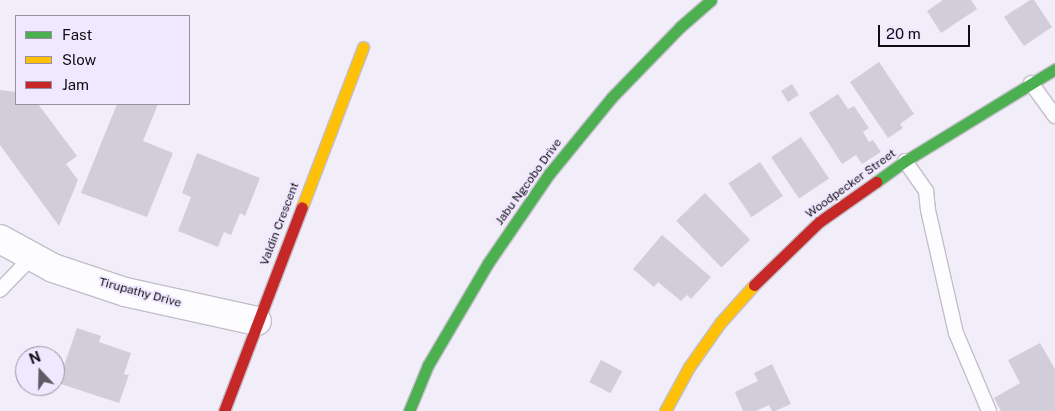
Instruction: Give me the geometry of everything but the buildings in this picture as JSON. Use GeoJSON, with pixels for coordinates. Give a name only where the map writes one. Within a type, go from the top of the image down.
{"type":"FeatureCollection","features":[{"type":"Feature","properties":{"kind":"street","name":"Jabu Ngcobo Drive"},"geometry":{"type":"LineString","coordinates":[[409,411],[428,366],[488,263],[549,174],[612,97],[680,27],[711,0]]}},
{"type":"Feature","properties":{"kind":"street","name":"Valdin Crescent"},"geometry":{"type":"LineString","coordinates":[[224,411],[363,46]]}},
{"type":"Feature","properties":{"kind":"street","name":"Woodpecker Street"},"geometry":{"type":"LineString","coordinates":[[672,408],[689,367],[720,323],[761,278],[819,222],[905,161],[1055,69]]}},
{"type":"Feature","properties":{"kind":"street","name":"Tirupathy Drive"},"geometry":{"type":"LineString","coordinates":[[0,239],[53,268],[125,292],[257,321]]}},
{"type":"Feature","properties":{"kind":"lane"},"geometry":{"type":"LineString","coordinates":[[1031,83],[1055,116]]}},
{"type":"Feature","properties":{"kind":"lane"},"geometry":{"type":"LineString","coordinates":[[905,161],[926,191],[928,210],[956,332],[989,411]]}},
{"type":"Feature","properties":{"kind":"lane"},"geometry":{"type":"LineString","coordinates":[[0,290],[32,257]]}},
{"type":"Feature","properties":{"kind":"traffic: fast"},"geometry":{"type":"LineString","coordinates":[[409,411],[428,365],[488,263],[549,174],[612,97],[680,27],[711,0]]}},
{"type":"Feature","properties":{"kind":"traffic: fast"},"geometry":{"type":"LineString","coordinates":[[876,182],[905,161],[1055,69]]}},
{"type":"Feature","properties":{"kind":"traffic: slow"},"geometry":{"type":"LineString","coordinates":[[302,207],[363,47]]}},
{"type":"Feature","properties":{"kind":"traffic: slow"},"geometry":{"type":"LineString","coordinates":[[665,411],[689,367],[720,323],[754,285]]}},
{"type":"Feature","properties":{"kind":"traffic: jam"},"geometry":{"type":"LineString","coordinates":[[754,285],[819,222],[876,182]]}},
{"type":"Feature","properties":{"kind":"traffic: jam"},"geometry":{"type":"LineString","coordinates":[[224,411],[302,207]]}}]}
